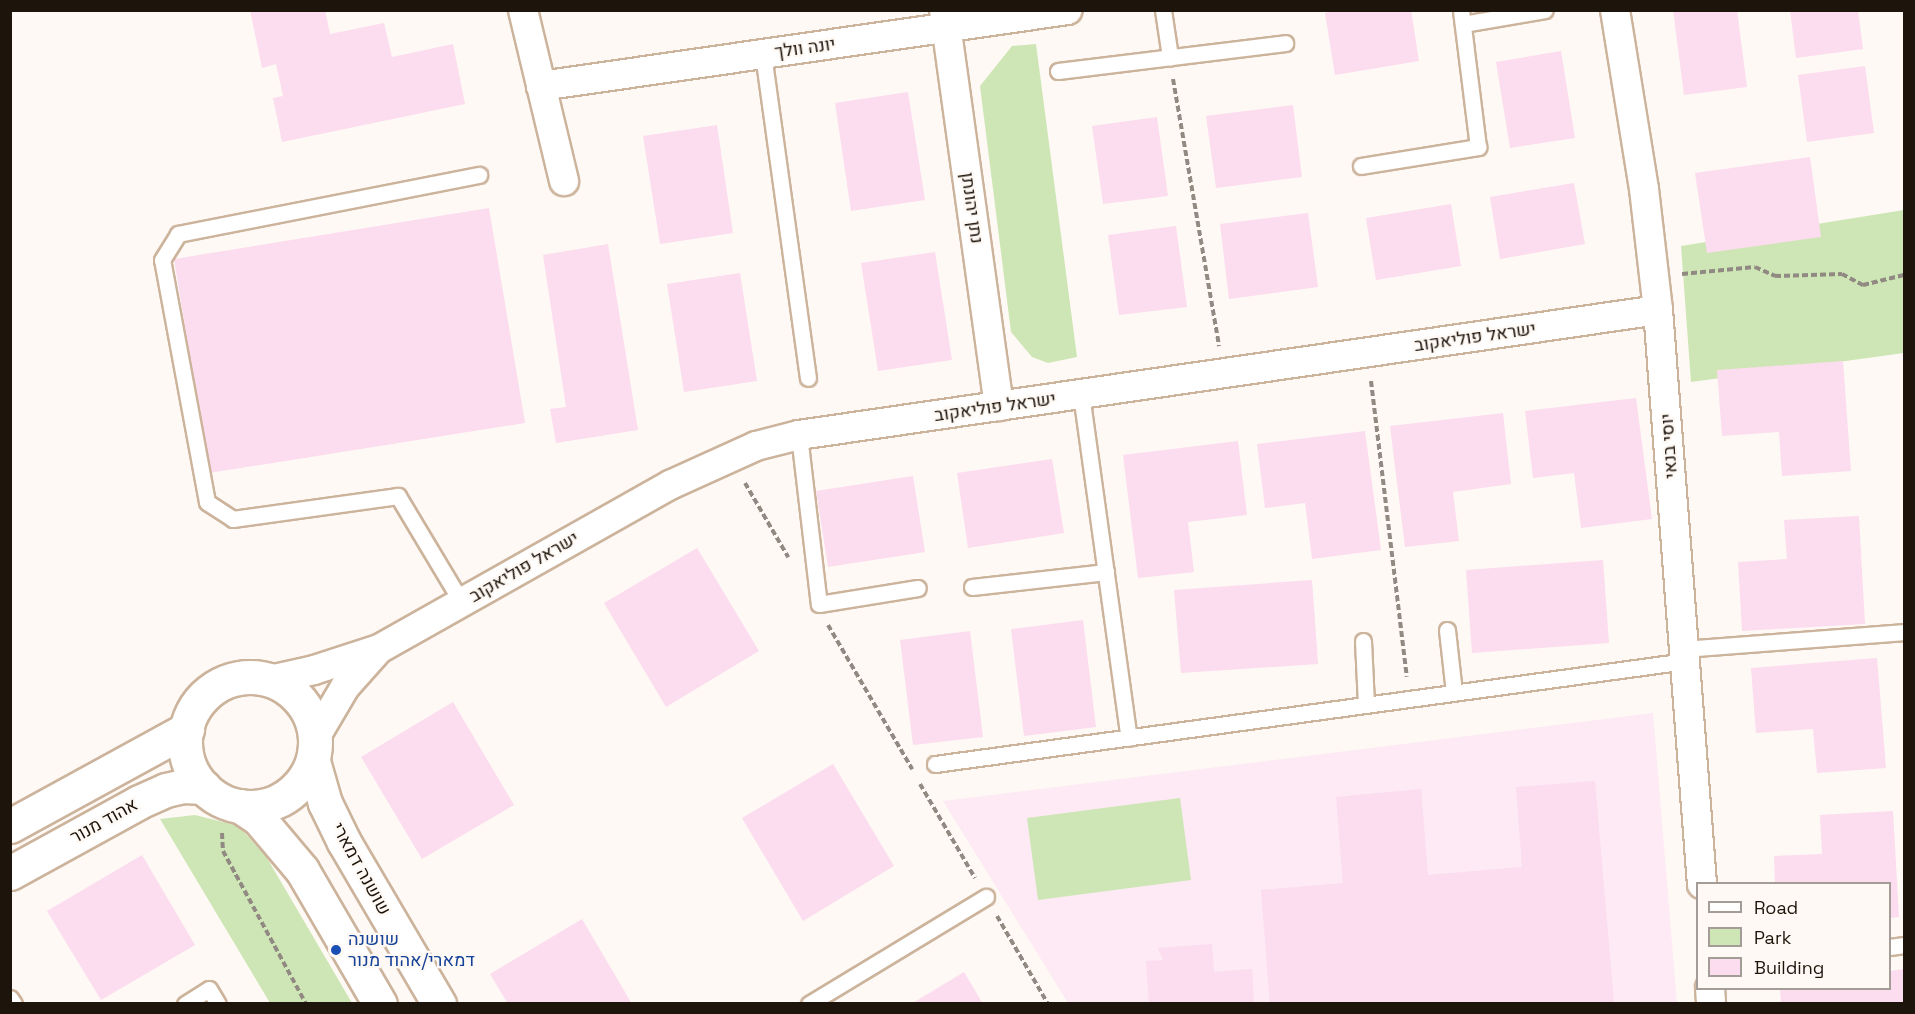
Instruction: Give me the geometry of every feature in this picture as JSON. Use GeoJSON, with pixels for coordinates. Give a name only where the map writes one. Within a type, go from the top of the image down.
{"type":"FeatureCollection","features":[{"type":"Feature","properties":{"kind":"main road"},"geometry":{"type":"LineString","coordinates":[[221,798],[258,807],[276,802],[292,792],[304,778],[314,750],[311,719],[302,702],[287,689],[270,680],[248,677],[227,681],[208,692],[194,709],[187,729],[186,750],[192,770],[221,798],[259,819],[302,870],[380,1004]]}},
{"type":"Feature","properties":{"kind":"main road"},"geometry":{"type":"LineString","coordinates":[[10,825],[187,729]]}},
{"type":"Feature","properties":{"kind":"main road","name":"שושנה דמארי"},"geometry":{"type":"LineString","coordinates":[[314,750],[325,803],[344,842],[439,1004]]}},
{"type":"Feature","properties":{"kind":"main road","name":"אהוד מנור"},"geometry":{"type":"LineString","coordinates":[[10,873],[148,798],[183,786],[221,798]]}},
{"type":"Feature","properties":{"kind":"street"},"geometry":{"type":"LineString","coordinates":[[523,10],[564,181]]}},
{"type":"Feature","properties":{"kind":"street","name":"יונה וולך"},"geometry":{"type":"LineString","coordinates":[[541,86],[763,54],[945,19],[1068,10]]}},
{"type":"Feature","properties":{"kind":"street","name":"יוסי בנאי"},"geometry":{"type":"LineString","coordinates":[[1615,10],[1644,189],[1658,310],[1702,882]]}},
{"type":"Feature","properties":{"kind":"street","name":"נתן יהונתן"},"geometry":{"type":"LineString","coordinates":[[945,19],[999,406]]}},
{"type":"Feature","properties":{"kind":"street","name":"ישראל פוליאקוב"},"geometry":{"type":"LineString","coordinates":[[270,680],[314,670],[379,649],[670,485],[729,456],[756,446],[799,435],[1658,310]]}},
{"type":"Feature","properties":{"kind":"street","name":"ישראל פוליאקוב"},"geometry":{"type":"LineString","coordinates":[[314,750],[345,687],[379,649]]}},
{"type":"Feature","properties":{"kind":"lane"},"geometry":{"type":"LineString","coordinates":[[1163,10],[1170,57]]}},
{"type":"Feature","properties":{"kind":"lane"},"geometry":{"type":"LineString","coordinates":[[1361,166],[1478,147],[1462,17],[1545,10]]}},
{"type":"Feature","properties":{"kind":"lane"},"geometry":{"type":"LineString","coordinates":[[1058,71],[1286,43]]}},
{"type":"Feature","properties":{"kind":"lane"},"geometry":{"type":"LineString","coordinates":[[763,54],[808,378]]}},
{"type":"Feature","properties":{"kind":"lane"},"geometry":{"type":"LineString","coordinates":[[462,603],[398,496],[232,519],[207,502],[162,260],[178,234],[479,175]]}},
{"type":"Feature","properties":{"kind":"lane"},"geometry":{"type":"LineString","coordinates":[[1080,394],[1129,738]]}},
{"type":"Feature","properties":{"kind":"lane"},"geometry":{"type":"LineString","coordinates":[[799,435],[819,604],[918,588]]}},
{"type":"Feature","properties":{"kind":"lane"},"geometry":{"type":"LineString","coordinates":[[972,587],[1106,572]]}},
{"type":"Feature","properties":{"kind":"lane"},"geometry":{"type":"LineString","coordinates":[[1447,630],[1454,693]]}},
{"type":"Feature","properties":{"kind":"lane"},"geometry":{"type":"LineString","coordinates":[[935,764],[1454,693],[1685,655],[1905,632]]}},
{"type":"Feature","properties":{"kind":"lane"},"geometry":{"type":"LineString","coordinates":[[1363,641],[1366,705]]}},
{"type":"Feature","properties":{"kind":"lane"},"geometry":{"type":"LineString","coordinates":[[810,1004],[986,897]]}},
{"type":"Feature","properties":{"kind":"lane"},"geometry":{"type":"LineString","coordinates":[[185,1004],[209,989],[218,1004]]}},
{"type":"Feature","properties":{"kind":"lane"},"geometry":{"type":"LineString","coordinates":[[10,998],[14,1004]]}},
{"type":"Feature","properties":{"kind":"path"},"geometry":{"type":"LineString","coordinates":[[1170,57],[1223,373]]}},
{"type":"Feature","properties":{"kind":"path"},"geometry":{"type":"LineString","coordinates":[[1654,276],[1755,267],[1775,276],[1842,274],[1863,285],[1905,275]]}},
{"type":"Feature","properties":{"kind":"path"},"geometry":{"type":"LineString","coordinates":[[1368,352],[1410,699]]}},
{"type":"Feature","properties":{"kind":"path"},"geometry":{"type":"LineString","coordinates":[[729,456],[789,558]]}},
{"type":"Feature","properties":{"kind":"path"},"geometry":{"type":"LineString","coordinates":[[825,620],[1048,1004]]}},
{"type":"Feature","properties":{"kind":"path"},"geometry":{"type":"LineString","coordinates":[[221,798],[223,852],[306,1004]]}},
{"type":"Feature","properties":{"kind":"shaded area"},"geometry":{"type":"Polygon","coordinates":[[[1653,713],[1677,1003],[1068,1003],[943,801],[1653,713]]]}},
{"type":"Feature","properties":{"kind":"green space"},"geometry":{"type":"Polygon","coordinates":[[[1036,44],[1077,357],[1048,363],[1032,357],[1011,332],[980,86],[1012,46],[1036,44]]]}},
{"type":"Feature","properties":{"kind":"green space"},"geometry":{"type":"Polygon","coordinates":[[[1904,210],[1904,353],[1691,382],[1681,246],[1904,210]]]}},
{"type":"Feature","properties":{"kind":"green space"},"geometry":{"type":"Polygon","coordinates":[[[1180,798],[1191,880],[1038,900],[1027,818],[1180,798]]]}},
{"type":"Feature","properties":{"kind":"green space"},"geometry":{"type":"Polygon","coordinates":[[[195,815],[239,826],[267,858],[352,1003],[270,1003],[160,819],[195,815]]]}},
{"type":"Feature","properties":{"kind":"building"},"geometry":{"type":"Polygon","coordinates":[[[250,10],[325,10],[330,34],[384,23],[392,57],[453,44],[465,104],[282,142],[273,98],[283,96],[276,64],[262,68],[250,10]]]}},
{"type":"Feature","properties":{"kind":"building"},"geometry":{"type":"Polygon","coordinates":[[[1342,10],[1411,10],[1419,61],[1335,75],[1325,13],[1342,10]]]}},
{"type":"Feature","properties":{"kind":"building"},"geometry":{"type":"Polygon","coordinates":[[[1673,10],[1737,10],[1747,87],[1684,95],[1673,10]]]}},
{"type":"Feature","properties":{"kind":"building"},"geometry":{"type":"Polygon","coordinates":[[[1790,10],[1858,10],[1863,49],[1796,58],[1790,10]]]}},
{"type":"Feature","properties":{"kind":"building"},"geometry":{"type":"Polygon","coordinates":[[[1561,51],[1575,138],[1510,148],[1496,62],[1561,51]]]}},
{"type":"Feature","properties":{"kind":"building"},"geometry":{"type":"Polygon","coordinates":[[[1865,66],[1874,133],[1807,142],[1798,75],[1865,66]]]}},
{"type":"Feature","properties":{"kind":"building"},"geometry":{"type":"Polygon","coordinates":[[[908,92],[925,200],[851,211],[835,103],[908,92]]]}},
{"type":"Feature","properties":{"kind":"building"},"geometry":{"type":"Polygon","coordinates":[[[1293,105],[1302,177],[1216,188],[1206,116],[1293,105]]]}},
{"type":"Feature","properties":{"kind":"building"},"geometry":{"type":"Polygon","coordinates":[[[1157,117],[1168,196],[1103,204],[1092,126],[1157,117]]]}},
{"type":"Feature","properties":{"kind":"building"},"geometry":{"type":"Polygon","coordinates":[[[717,125],[733,233],[660,244],[643,136],[717,125]]]}},
{"type":"Feature","properties":{"kind":"building"},"geometry":{"type":"Polygon","coordinates":[[[1810,157],[1821,237],[1707,253],[1695,173],[1810,157]]]}},
{"type":"Feature","properties":{"kind":"building"},"geometry":{"type":"Polygon","coordinates":[[[1574,183],[1585,244],[1500,259],[1490,197],[1574,183]]]}},
{"type":"Feature","properties":{"kind":"building"},"geometry":{"type":"Polygon","coordinates":[[[1451,204],[1461,266],[1376,280],[1366,218],[1451,204]]]}},
{"type":"Feature","properties":{"kind":"building"},"geometry":{"type":"Polygon","coordinates":[[[489,208],[525,423],[209,473],[174,259],[489,208]]]}},
{"type":"Feature","properties":{"kind":"building"},"geometry":{"type":"Polygon","coordinates":[[[1308,213],[1318,287],[1229,299],[1220,224],[1308,213]]]}},
{"type":"Feature","properties":{"kind":"building"},"geometry":{"type":"Polygon","coordinates":[[[1176,226],[1187,307],[1119,315],[1108,235],[1176,226]]]}},
{"type":"Feature","properties":{"kind":"building"},"geometry":{"type":"Polygon","coordinates":[[[608,244],[638,430],[556,443],[550,409],[566,407],[543,255],[608,244]]]}},
{"type":"Feature","properties":{"kind":"building"},"geometry":{"type":"Polygon","coordinates":[[[935,252],[952,360],[878,371],[861,263],[935,252]]]}},
{"type":"Feature","properties":{"kind":"building"},"geometry":{"type":"Polygon","coordinates":[[[740,273],[757,381],[684,392],[667,284],[740,273]]]}},
{"type":"Feature","properties":{"kind":"building"},"geometry":{"type":"Polygon","coordinates":[[[1843,361],[1851,471],[1782,476],[1779,432],[1722,436],[1717,370],[1843,361]]]}},
{"type":"Feature","properties":{"kind":"building"},"geometry":{"type":"Polygon","coordinates":[[[1636,398],[1652,519],[1581,528],[1574,473],[1533,478],[1525,411],[1636,398]]]}},
{"type":"Feature","properties":{"kind":"building"},"geometry":{"type":"Polygon","coordinates":[[[1503,413],[1511,484],[1453,492],[1459,541],[1405,547],[1390,426],[1503,413]]]}},
{"type":"Feature","properties":{"kind":"building"},"geometry":{"type":"Polygon","coordinates":[[[1365,431],[1381,550],[1312,559],[1305,503],[1265,508],[1257,444],[1365,431]]]}},
{"type":"Feature","properties":{"kind":"building"},"geometry":{"type":"Polygon","coordinates":[[[1238,441],[1247,515],[1188,522],[1194,572],[1138,578],[1123,455],[1238,441]]]}},
{"type":"Feature","properties":{"kind":"building"},"geometry":{"type":"Polygon","coordinates":[[[1052,459],[1064,533],[968,548],[957,473],[1052,459]]]}},
{"type":"Feature","properties":{"kind":"building"},"geometry":{"type":"Polygon","coordinates":[[[913,476],[925,552],[828,567],[816,491],[913,476]]]}},
{"type":"Feature","properties":{"kind":"building"},"geometry":{"type":"Polygon","coordinates":[[[1859,516],[1865,624],[1742,631],[1738,562],[1787,559],[1784,520],[1859,516]]]}},
{"type":"Feature","properties":{"kind":"building"},"geometry":{"type":"Polygon","coordinates":[[[697,548],[759,651],[666,707],[604,603],[697,548]]]}},
{"type":"Feature","properties":{"kind":"building"},"geometry":{"type":"Polygon","coordinates":[[[1603,560],[1609,643],[1472,653],[1466,570],[1603,560]]]}},
{"type":"Feature","properties":{"kind":"building"},"geometry":{"type":"Polygon","coordinates":[[[1312,580],[1318,664],[1181,673],[1174,590],[1312,580]]]}},
{"type":"Feature","properties":{"kind":"building"},"geometry":{"type":"Polygon","coordinates":[[[1083,620],[1096,727],[1024,736],[1011,629],[1083,620]]]}},
{"type":"Feature","properties":{"kind":"building"},"geometry":{"type":"Polygon","coordinates":[[[970,631],[983,737],[913,745],[900,640],[970,631]]]}},
{"type":"Feature","properties":{"kind":"building"},"geometry":{"type":"Polygon","coordinates":[[[1877,658],[1886,768],[1817,773],[1813,729],[1756,733],[1751,668],[1877,658]]]}},
{"type":"Feature","properties":{"kind":"building"},"geometry":{"type":"Polygon","coordinates":[[[453,702],[514,805],[422,859],[361,757],[453,702]]]}},
{"type":"Feature","properties":{"kind":"building"},"geometry":{"type":"Polygon","coordinates":[[[833,764],[894,866],[803,921],[742,818],[833,764]]]}},
{"type":"Feature","properties":{"kind":"building"},"geometry":{"type":"Polygon","coordinates":[[[1595,781],[1614,1004],[1270,1004],[1261,890],[1343,883],[1336,797],[1421,789],[1428,875],[1522,867],[1516,787],[1595,781]]]}},
{"type":"Feature","properties":{"kind":"building"},"geometry":{"type":"Polygon","coordinates":[[[1893,811],[1899,917],[1891,918],[1891,882],[1775,882],[1774,856],[1822,854],[1820,815],[1893,811]]]}},
{"type":"Feature","properties":{"kind":"building"},"geometry":{"type":"Polygon","coordinates":[[[142,855],[195,945],[101,1000],[47,911],[142,855]]]}},
{"type":"Feature","properties":{"kind":"building"},"geometry":{"type":"Polygon","coordinates":[[[582,919],[632,1004],[508,1004],[490,974],[582,919]]]}},
{"type":"Feature","properties":{"kind":"building"},"geometry":{"type":"Polygon","coordinates":[[[1212,944],[1214,972],[1252,969],[1254,1004],[1149,1004],[1146,961],[1163,960],[1158,948],[1212,944]]]}},
{"type":"Feature","properties":{"kind":"building"},"geometry":{"type":"Polygon","coordinates":[[[1904,969],[1904,1004],[1781,1004],[1780,990],[1891,990],[1891,971],[1904,969]]]}},
{"type":"Feature","properties":{"kind":"building"},"geometry":{"type":"Polygon","coordinates":[[[964,972],[983,1004],[911,1004],[964,972]]]}},
{"type":"Feature","properties":{"kind":"place","name":"שושנה דמארי/אהוד מנור"},"geometry":{"type":"Point","coordinates":[336,950]}}]}
